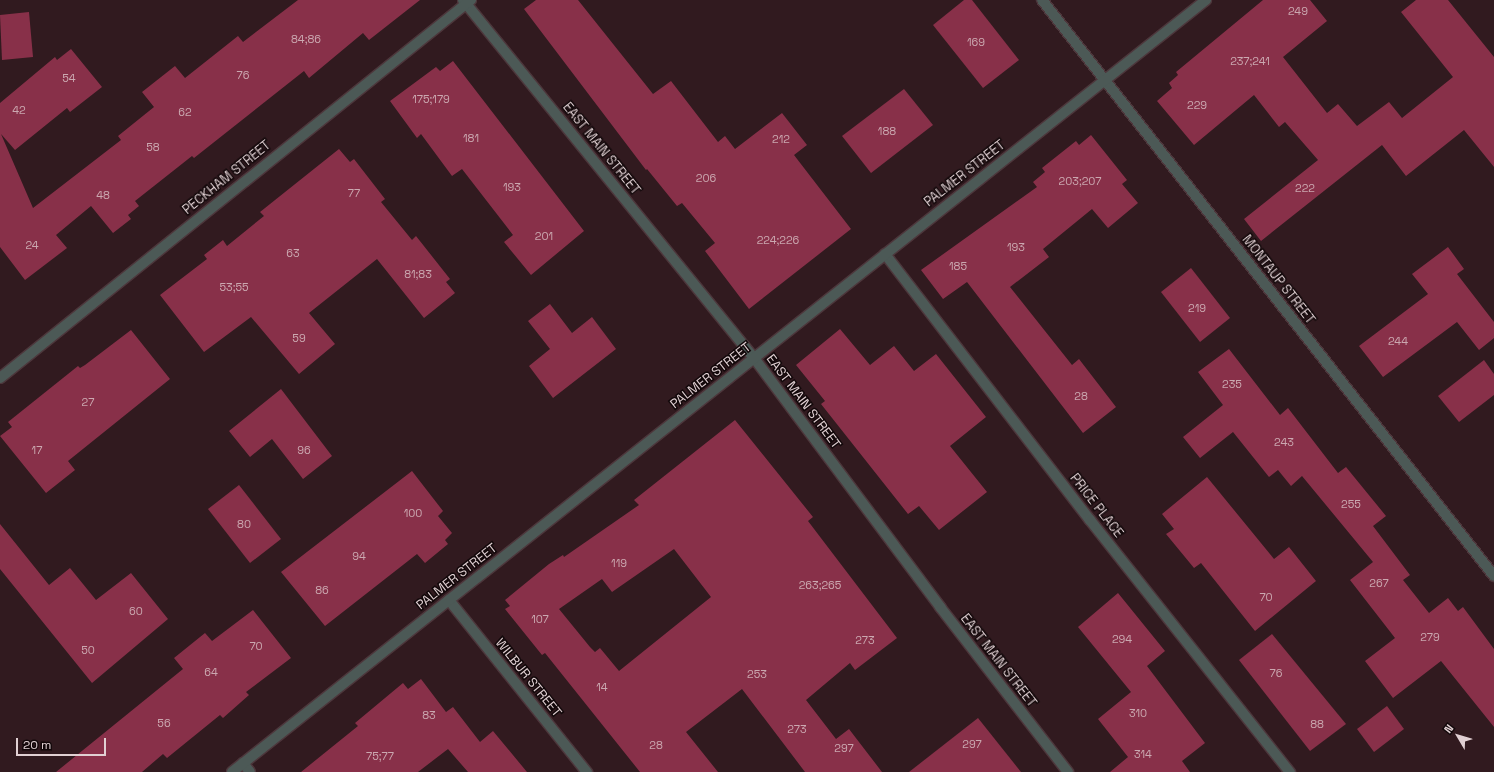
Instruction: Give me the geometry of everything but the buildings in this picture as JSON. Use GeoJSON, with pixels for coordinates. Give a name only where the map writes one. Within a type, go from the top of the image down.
{"type":"FeatureCollection","features":[{"type":"Feature","properties":{"kind":"street","name":"MONTAUP STREET"},"geometry":{"type":"LineString","coordinates":[[1042,0],[1494,576]]}},
{"type":"Feature","properties":{"kind":"street","name":"PALMER STREET"},"geometry":{"type":"LineString","coordinates":[[232,772],[1206,0]]}},
{"type":"Feature","properties":{"kind":"street","name":"EAST MAIN STREET"},"geometry":{"type":"LineString","coordinates":[[467,1],[754,358],[940,607],[1068,772]]}},
{"type":"Feature","properties":{"kind":"street","name":"PECKHAM STREET"},"geometry":{"type":"LineString","coordinates":[[0,378],[467,1]]}},
{"type":"Feature","properties":{"kind":"street","name":"PRICE PLACE"},"geometry":{"type":"LineString","coordinates":[[885,254],[1090,520],[1290,772]]}},
{"type":"Feature","properties":{"kind":"street","name":"WILBUR STREET"},"geometry":{"type":"LineString","coordinates":[[449,600],[587,772]]}},
{"type":"Feature","properties":{"kind":"street"},"geometry":{"type":"LineString","coordinates":[[243,763],[250,772]]}}]}
